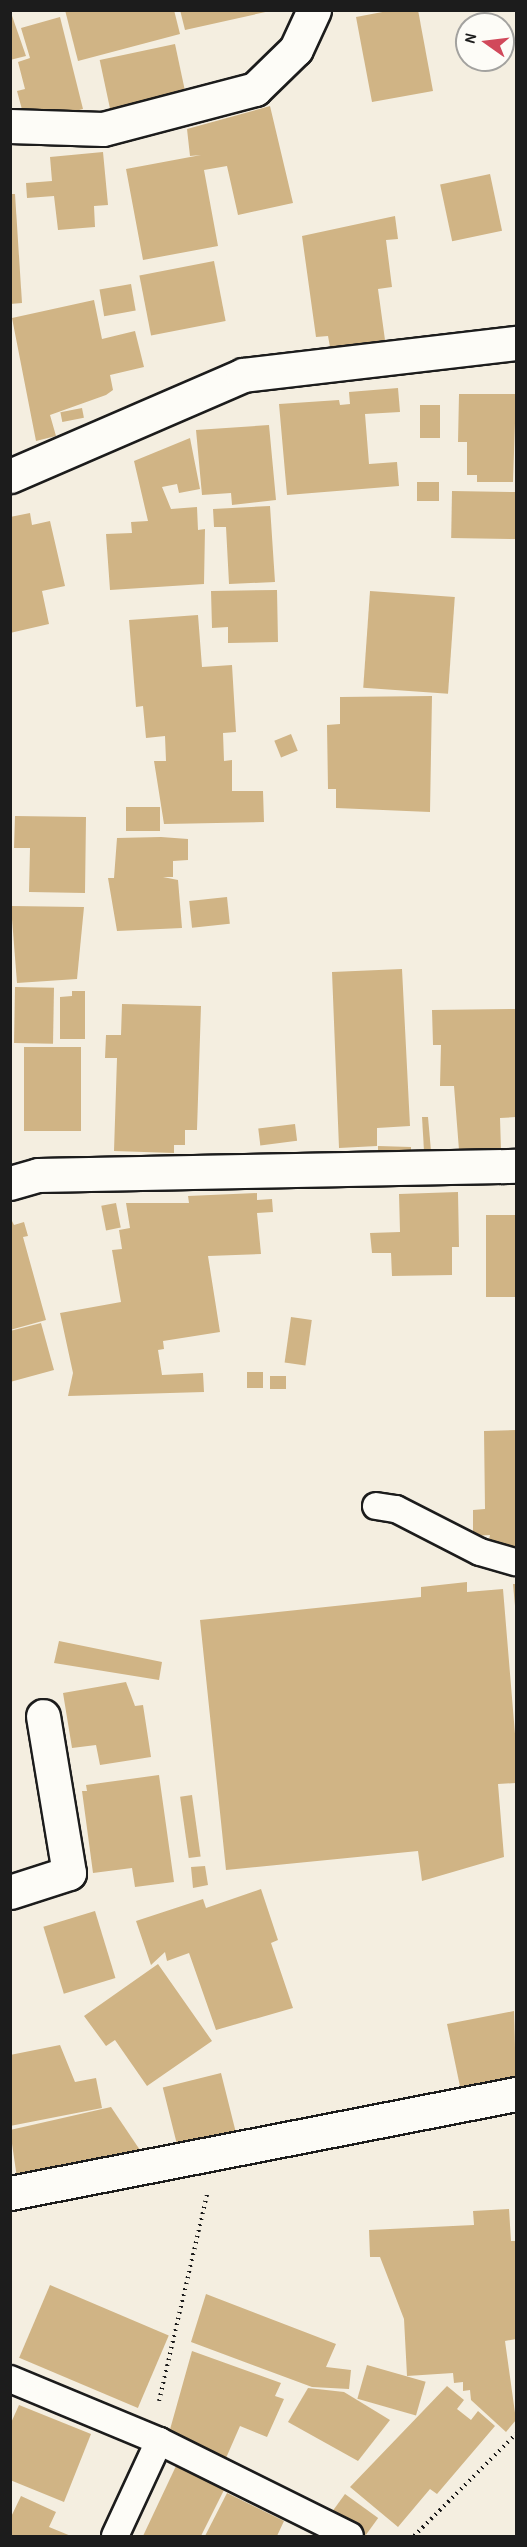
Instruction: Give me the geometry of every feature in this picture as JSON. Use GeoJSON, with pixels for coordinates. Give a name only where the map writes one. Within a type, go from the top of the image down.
{"type":"FeatureCollection","features":[{"type":"Feature","properties":{"kind":"street"},"geometry":{"type":"LineString","coordinates":[[10,126],[103,129],[255,89],[296,49],[314,10]]}},
{"type":"Feature","properties":{"kind":"street"},"geometry":{"type":"LineString","coordinates":[[10,476],[243,375],[516,343]]}},
{"type":"Feature","properties":{"kind":"street"},"geometry":{"type":"LineString","coordinates":[[10,1183],[38,1175],[516,1166]]}},
{"type":"Feature","properties":{"kind":"street"},"geometry":{"type":"LineString","coordinates":[[10,1892],[69,1873],[43,1716]]}},
{"type":"Feature","properties":{"kind":"street"},"geometry":{"type":"LineString","coordinates":[[10,2193],[516,2094]]}},
{"type":"Feature","properties":{"kind":"lane"},"geometry":{"type":"LineString","coordinates":[[376,1506],[396,1509],[480,1552],[516,1562]]}},
{"type":"Feature","properties":{"kind":"lane"},"geometry":{"type":"LineString","coordinates":[[10,2379],[155,2439],[350,2536]]}},
{"type":"Feature","properties":{"kind":"lane"},"geometry":{"type":"LineString","coordinates":[[115,2536],[155,2439]]}},
{"type":"Feature","properties":{"kind":"path"},"geometry":{"type":"LineString","coordinates":[[155,2439],[216,2154]]}},
{"type":"Feature","properties":{"kind":"path"},"geometry":{"type":"LineString","coordinates":[[414,2536],[516,2434]]}},
{"type":"Feature","properties":{"kind":"building"},"geometry":{"type":"Polygon","coordinates":[[[10,10],[26,56],[10,60],[10,10]]]}},
{"type":"Feature","properties":{"kind":"building"},"geometry":{"type":"Polygon","coordinates":[[[65,10],[174,10],[180,34],[78,61],[65,10]]]}},
{"type":"Feature","properties":{"kind":"building"},"geometry":{"type":"Polygon","coordinates":[[[180,10],[270,10],[270,11],[185,30],[180,10]]]}},
{"type":"Feature","properties":{"kind":"building"},"geometry":{"type":"Polygon","coordinates":[[[393,10],[418,10],[433,91],[372,102],[356,17],[393,10]]]}},
{"type":"Feature","properties":{"kind":"building"},"geometry":{"type":"Polygon","coordinates":[[[60,17],[83,109],[48,118],[46,111],[24,117],[17,91],[25,89],[18,62],[30,58],[21,28],[60,17]]]}},
{"type":"Feature","properties":{"kind":"building"},"geometry":{"type":"Polygon","coordinates":[[[175,44],[186,97],[111,113],[100,60],[175,44]]]}},
{"type":"Feature","properties":{"kind":"building"},"geometry":{"type":"Polygon","coordinates":[[[270,106],[293,203],[238,215],[227,166],[204,170],[218,246],[143,260],[126,169],[201,155],[190,156],[187,129],[270,106]]]}},
{"type":"Feature","properties":{"kind":"building"},"geometry":{"type":"Polygon","coordinates":[[[103,152],[108,205],[94,206],[95,227],[58,230],[54,196],[27,198],[26,183],[52,181],[50,157],[103,152]]]}},
{"type":"Feature","properties":{"kind":"building"},"geometry":{"type":"Polygon","coordinates":[[[490,174],[502,231],[452,241],[440,185],[490,174]]]}},
{"type":"Feature","properties":{"kind":"building"},"geometry":{"type":"Polygon","coordinates":[[[10,194],[15,194],[22,303],[10,304],[10,194]]]}},
{"type":"Feature","properties":{"kind":"building"},"geometry":{"type":"Polygon","coordinates":[[[395,216],[398,239],[386,240],[392,287],[378,289],[385,340],[330,347],[328,336],[316,337],[302,236],[395,216]]]}},
{"type":"Feature","properties":{"kind":"building"},"geometry":{"type":"Polygon","coordinates":[[[214,261],[226,321],[151,335],[139,276],[214,261]]]}},
{"type":"Feature","properties":{"kind":"building"},"geometry":{"type":"Polygon","coordinates":[[[131,284],[136,311],[104,316],[99,290],[131,284]]]}},
{"type":"Feature","properties":{"kind":"building"},"geometry":{"type":"Polygon","coordinates":[[[94,300],[102,339],[135,331],[144,367],[110,375],[113,390],[106,395],[50,415],[56,436],[36,441],[12,318],[94,300]]]}},
{"type":"Feature","properties":{"kind":"building"},"geometry":{"type":"Polygon","coordinates":[[[398,388],[400,412],[365,414],[369,464],[397,462],[399,486],[287,495],[279,404],[339,400],[340,405],[350,404],[349,392],[398,388]]]}},
{"type":"Feature","properties":{"kind":"building"},"geometry":{"type":"Polygon","coordinates":[[[459,394],[516,394],[513,482],[477,482],[477,475],[467,475],[467,442],[458,442],[459,394]]]}},
{"type":"Feature","properties":{"kind":"building"},"geometry":{"type":"Polygon","coordinates":[[[420,405],[440,405],[440,438],[420,438],[420,405]]]}},
{"type":"Feature","properties":{"kind":"building"},"geometry":{"type":"Polygon","coordinates":[[[82,408],[84,418],[62,422],[60,412],[82,408]]]}},
{"type":"Feature","properties":{"kind":"building"},"geometry":{"type":"Polygon","coordinates":[[[269,425],[276,500],[232,505],[231,493],[202,495],[196,430],[269,425]]]}},
{"type":"Feature","properties":{"kind":"building"},"geometry":{"type":"Polygon","coordinates":[[[190,438],[200,489],[179,493],[177,484],[162,487],[171,509],[197,507],[198,530],[205,529],[204,584],[110,590],[106,534],[132,533],[131,522],[148,521],[134,461],[190,438]]]}},
{"type":"Feature","properties":{"kind":"building"},"geometry":{"type":"Polygon","coordinates":[[[417,482],[439,482],[439,501],[417,501],[417,482]]]}},
{"type":"Feature","properties":{"kind":"building"},"geometry":{"type":"Polygon","coordinates":[[[452,491],[516,492],[515,539],[451,538],[452,491]]]}},
{"type":"Feature","properties":{"kind":"building"},"geometry":{"type":"Polygon","coordinates":[[[270,506],[275,582],[229,584],[226,527],[214,527],[213,509],[270,506]]]}},
{"type":"Feature","properties":{"kind":"building"},"geometry":{"type":"Polygon","coordinates":[[[30,513],[32,525],[50,521],[65,586],[42,591],[49,624],[10,633],[10,517],[30,513]]]}},
{"type":"Feature","properties":{"kind":"building"},"geometry":{"type":"Polygon","coordinates":[[[277,590],[278,642],[228,643],[228,627],[212,628],[211,591],[277,590]]]}},
{"type":"Feature","properties":{"kind":"building"},"geometry":{"type":"Polygon","coordinates":[[[370,591],[455,597],[448,694],[363,688],[370,591]]]}},
{"type":"Feature","properties":{"kind":"building"},"geometry":{"type":"Polygon","coordinates":[[[198,615],[202,667],[232,665],[236,732],[223,733],[224,761],[232,760],[232,791],[263,791],[264,822],[164,824],[154,761],[166,761],[165,736],[146,738],[143,706],[136,707],[129,620],[198,615]]]}},
{"type":"Feature","properties":{"kind":"building"},"geometry":{"type":"Polygon","coordinates":[[[432,696],[430,812],[336,808],[336,789],[328,789],[327,725],[340,724],[340,697],[432,696]]]}},
{"type":"Feature","properties":{"kind":"building"},"geometry":{"type":"Polygon","coordinates":[[[291,734],[298,751],[281,757],[274,741],[291,734]]]}},
{"type":"Feature","properties":{"kind":"building"},"geometry":{"type":"Polygon","coordinates":[[[126,807],[160,807],[160,831],[126,831],[126,807]]]}},
{"type":"Feature","properties":{"kind":"building"},"geometry":{"type":"Polygon","coordinates":[[[15,816],[86,817],[85,893],[29,892],[30,848],[14,848],[15,816]]]}},
{"type":"Feature","properties":{"kind":"building"},"geometry":{"type":"Polygon","coordinates":[[[117,838],[188,839],[188,860],[173,861],[173,877],[163,877],[178,880],[182,928],[117,931],[108,878],[114,878],[117,838]]]}},
{"type":"Feature","properties":{"kind":"building"},"geometry":{"type":"Polygon","coordinates":[[[227,897],[230,924],[192,928],[189,901],[227,897]]]}},
{"type":"Feature","properties":{"kind":"building"},"geometry":{"type":"Polygon","coordinates":[[[11,906],[84,907],[77,979],[17,983],[11,906]]]}},
{"type":"Feature","properties":{"kind":"building"},"geometry":{"type":"Polygon","coordinates":[[[402,969],[410,1126],[377,1128],[377,1146],[339,1148],[332,972],[402,969]]]}},
{"type":"Feature","properties":{"kind":"building"},"geometry":{"type":"Polygon","coordinates":[[[15,987],[54,988],[53,1044],[14,1043],[15,987]]]}},
{"type":"Feature","properties":{"kind":"building"},"geometry":{"type":"Polygon","coordinates":[[[72,991],[85,991],[85,1039],[60,1039],[60,997],[72,996],[72,991]]]}},
{"type":"Feature","properties":{"kind":"building"},"geometry":{"type":"Polygon","coordinates":[[[122,1004],[201,1006],[197,1130],[185,1130],[185,1145],[174,1145],[174,1153],[114,1151],[117,1058],[105,1058],[106,1035],[121,1035],[122,1004]]]}},
{"type":"Feature","properties":{"kind":"building"},"geometry":{"type":"Polygon","coordinates":[[[515,1009],[516,1117],[500,1118],[501,1150],[459,1150],[454,1086],[440,1086],[441,1045],[433,1045],[432,1010],[515,1009]]]}},
{"type":"Feature","properties":{"kind":"building"},"geometry":{"type":"Polygon","coordinates":[[[24,1047],[81,1047],[81,1131],[24,1131],[24,1047]]]}},
{"type":"Feature","properties":{"kind":"building"},"geometry":{"type":"Polygon","coordinates":[[[422,1117],[428,1117],[431,1151],[424,1151],[422,1117]]]}},
{"type":"Feature","properties":{"kind":"building"},"geometry":{"type":"Polygon","coordinates":[[[295,1124],[297,1141],[260,1145],[258,1129],[295,1124]]]}},
{"type":"Feature","properties":{"kind":"building"},"geometry":{"type":"Polygon","coordinates":[[[378,1146],[411,1147],[411,1153],[378,1153],[378,1146]]]}},
{"type":"Feature","properties":{"kind":"building"},"geometry":{"type":"Polygon","coordinates":[[[458,1192],[459,1247],[452,1247],[452,1275],[392,1276],[391,1253],[372,1253],[370,1233],[400,1232],[399,1194],[458,1192]]]}},
{"type":"Feature","properties":{"kind":"building"},"geometry":{"type":"Polygon","coordinates":[[[257,1193],[257,1200],[272,1199],[273,1212],[257,1213],[261,1254],[208,1256],[220,1332],[163,1341],[164,1349],[158,1350],[162,1375],[203,1373],[204,1392],[68,1396],[73,1373],[60,1313],[121,1302],[112,1250],[122,1249],[119,1230],[130,1228],[126,1203],[189,1203],[188,1196],[257,1193]]]}},
{"type":"Feature","properties":{"kind":"building"},"geometry":{"type":"Polygon","coordinates":[[[116,1203],[121,1228],[106,1230],[101,1206],[116,1203]]]}},
{"type":"Feature","properties":{"kind":"building"},"geometry":{"type":"Polygon","coordinates":[[[486,1215],[516,1215],[516,1297],[486,1297],[486,1215]]]}},
{"type":"Feature","properties":{"kind":"building"},"geometry":{"type":"Polygon","coordinates":[[[10,1217],[14,1225],[24,1222],[28,1236],[23,1237],[46,1320],[10,1330],[10,1217]]]}},
{"type":"Feature","properties":{"kind":"building"},"geometry":{"type":"Polygon","coordinates":[[[291,1317],[312,1320],[305,1365],[285,1363],[291,1317]]]}},
{"type":"Feature","properties":{"kind":"building"},"geometry":{"type":"Polygon","coordinates":[[[41,1323],[54,1370],[10,1382],[10,1331],[41,1323]]]}},
{"type":"Feature","properties":{"kind":"building"},"geometry":{"type":"Polygon","coordinates":[[[247,1372],[263,1372],[263,1388],[247,1388],[247,1372]]]}},
{"type":"Feature","properties":{"kind":"building"},"geometry":{"type":"Polygon","coordinates":[[[270,1376],[286,1376],[286,1389],[270,1389],[270,1376]]]}},
{"type":"Feature","properties":{"kind":"building"},"geometry":{"type":"Polygon","coordinates":[[[516,1430],[516,1562],[486,1553],[490,1535],[473,1536],[473,1510],[485,1509],[484,1431],[516,1430]]]}},
{"type":"Feature","properties":{"kind":"building"},"geometry":{"type":"Polygon","coordinates":[[[467,1582],[467,1592],[503,1589],[516,1746],[516,1783],[498,1784],[504,1857],[422,1881],[418,1851],[226,1870],[200,1620],[421,1597],[421,1587],[467,1582]]]}},
{"type":"Feature","properties":{"kind":"building"},"geometry":{"type":"Polygon","coordinates":[[[513,1584],[516,1584],[516,1606],[515,1606],[513,1584]]]}},
{"type":"Feature","properties":{"kind":"building"},"geometry":{"type":"Polygon","coordinates":[[[59,1641],[162,1662],[159,1680],[54,1663],[59,1641]]]}},
{"type":"Feature","properties":{"kind":"building"},"geometry":{"type":"Polygon","coordinates":[[[126,1682],[135,1706],[143,1705],[151,1757],[100,1765],[96,1745],[72,1748],[63,1693],[126,1682]]]}},
{"type":"Feature","properties":{"kind":"building"},"geometry":{"type":"Polygon","coordinates":[[[159,1775],[174,1882],[135,1887],[132,1868],[93,1873],[82,1791],[87,1791],[86,1785],[159,1775]]]}},
{"type":"Feature","properties":{"kind":"building"},"geometry":{"type":"Polygon","coordinates":[[[192,1795],[201,1856],[189,1858],[180,1797],[192,1795]]]}},
{"type":"Feature","properties":{"kind":"building"},"geometry":{"type":"Polygon","coordinates":[[[205,1866],[208,1885],[193,1888],[191,1867],[205,1866]]]}},
{"type":"Feature","properties":{"kind":"building"},"geometry":{"type":"Polygon","coordinates":[[[261,1889],[278,1940],[271,1943],[293,2008],[216,2030],[189,1953],[167,1961],[165,1952],[151,1965],[136,1921],[203,1899],[206,1908],[261,1889]]]}},
{"type":"Feature","properties":{"kind":"building"},"geometry":{"type":"Polygon","coordinates":[[[95,1911],[115,1978],[64,1994],[43,1927],[95,1911]]]}},
{"type":"Feature","properties":{"kind":"building"},"geometry":{"type":"Polygon","coordinates":[[[158,1964],[212,2041],[147,2086],[115,2040],[106,2046],[84,2016],[158,1964]]]}},
{"type":"Feature","properties":{"kind":"building"},"geometry":{"type":"Polygon","coordinates":[[[514,2011],[516,2083],[462,2096],[447,2024],[514,2011]]]}},
{"type":"Feature","properties":{"kind":"building"},"geometry":{"type":"Polygon","coordinates":[[[60,2045],[75,2082],[96,2078],[102,2108],[10,2126],[10,2055],[60,2045]]]}},
{"type":"Feature","properties":{"kind":"building"},"geometry":{"type":"Polygon","coordinates":[[[221,2073],[236,2135],[178,2150],[163,2088],[221,2073]]]}},
{"type":"Feature","properties":{"kind":"building"},"geometry":{"type":"Polygon","coordinates":[[[111,2107],[144,2156],[17,2178],[10,2130],[111,2107]]]}},
{"type":"Feature","properties":{"kind":"building"},"geometry":{"type":"Polygon","coordinates":[[[509,2209],[511,2241],[516,2241],[516,2339],[505,2341],[516,2420],[506,2432],[471,2400],[470,2390],[463,2391],[463,2382],[454,2383],[453,2373],[407,2376],[404,2319],[380,2257],[370,2257],[369,2230],[474,2225],[473,2211],[509,2209]]]}},
{"type":"Feature","properties":{"kind":"building"},"geometry":{"type":"Polygon","coordinates":[[[50,2285],[169,2335],[138,2408],[19,2358],[50,2285]]]}},
{"type":"Feature","properties":{"kind":"building"},"geometry":{"type":"Polygon","coordinates":[[[206,2294],[336,2344],[326,2367],[351,2370],[349,2389],[312,2387],[191,2342],[206,2294]]]}},
{"type":"Feature","properties":{"kind":"building"},"geometry":{"type":"Polygon","coordinates":[[[192,2351],[281,2383],[275,2396],[284,2399],[267,2437],[240,2426],[226,2458],[169,2433],[192,2351]]]}},
{"type":"Feature","properties":{"kind":"building"},"geometry":{"type":"Polygon","coordinates":[[[367,2365],[426,2382],[416,2415],[357,2399],[367,2365]]]}},
{"type":"Feature","properties":{"kind":"building"},"geometry":{"type":"Polygon","coordinates":[[[447,2386],[464,2400],[457,2409],[471,2420],[478,2411],[495,2426],[437,2494],[430,2489],[398,2527],[350,2487],[447,2386]]]}},
{"type":"Feature","properties":{"kind":"building"},"geometry":{"type":"Polygon","coordinates":[[[308,2388],[344,2392],[390,2420],[358,2461],[288,2422],[308,2388]]]}},
{"type":"Feature","properties":{"kind":"building"},"geometry":{"type":"Polygon","coordinates":[[[19,2405],[91,2434],[64,2502],[10,2480],[10,2425],[19,2405]]]}},
{"type":"Feature","properties":{"kind":"building"},"geometry":{"type":"Polygon","coordinates":[[[176,2466],[224,2490],[201,2536],[143,2536],[176,2466]]]}},
{"type":"Feature","properties":{"kind":"building"},"geometry":{"type":"Polygon","coordinates":[[[227,2493],[284,2521],[277,2536],[205,2536],[227,2493]]]}},
{"type":"Feature","properties":{"kind":"building"},"geometry":{"type":"Polygon","coordinates":[[[345,2494],[378,2518],[366,2535],[333,2511],[345,2494]]]}},
{"type":"Feature","properties":{"kind":"building"},"geometry":{"type":"Polygon","coordinates":[[[21,2496],[56,2512],[49,2527],[71,2536],[10,2536],[10,2519],[21,2496]]]}}]}
